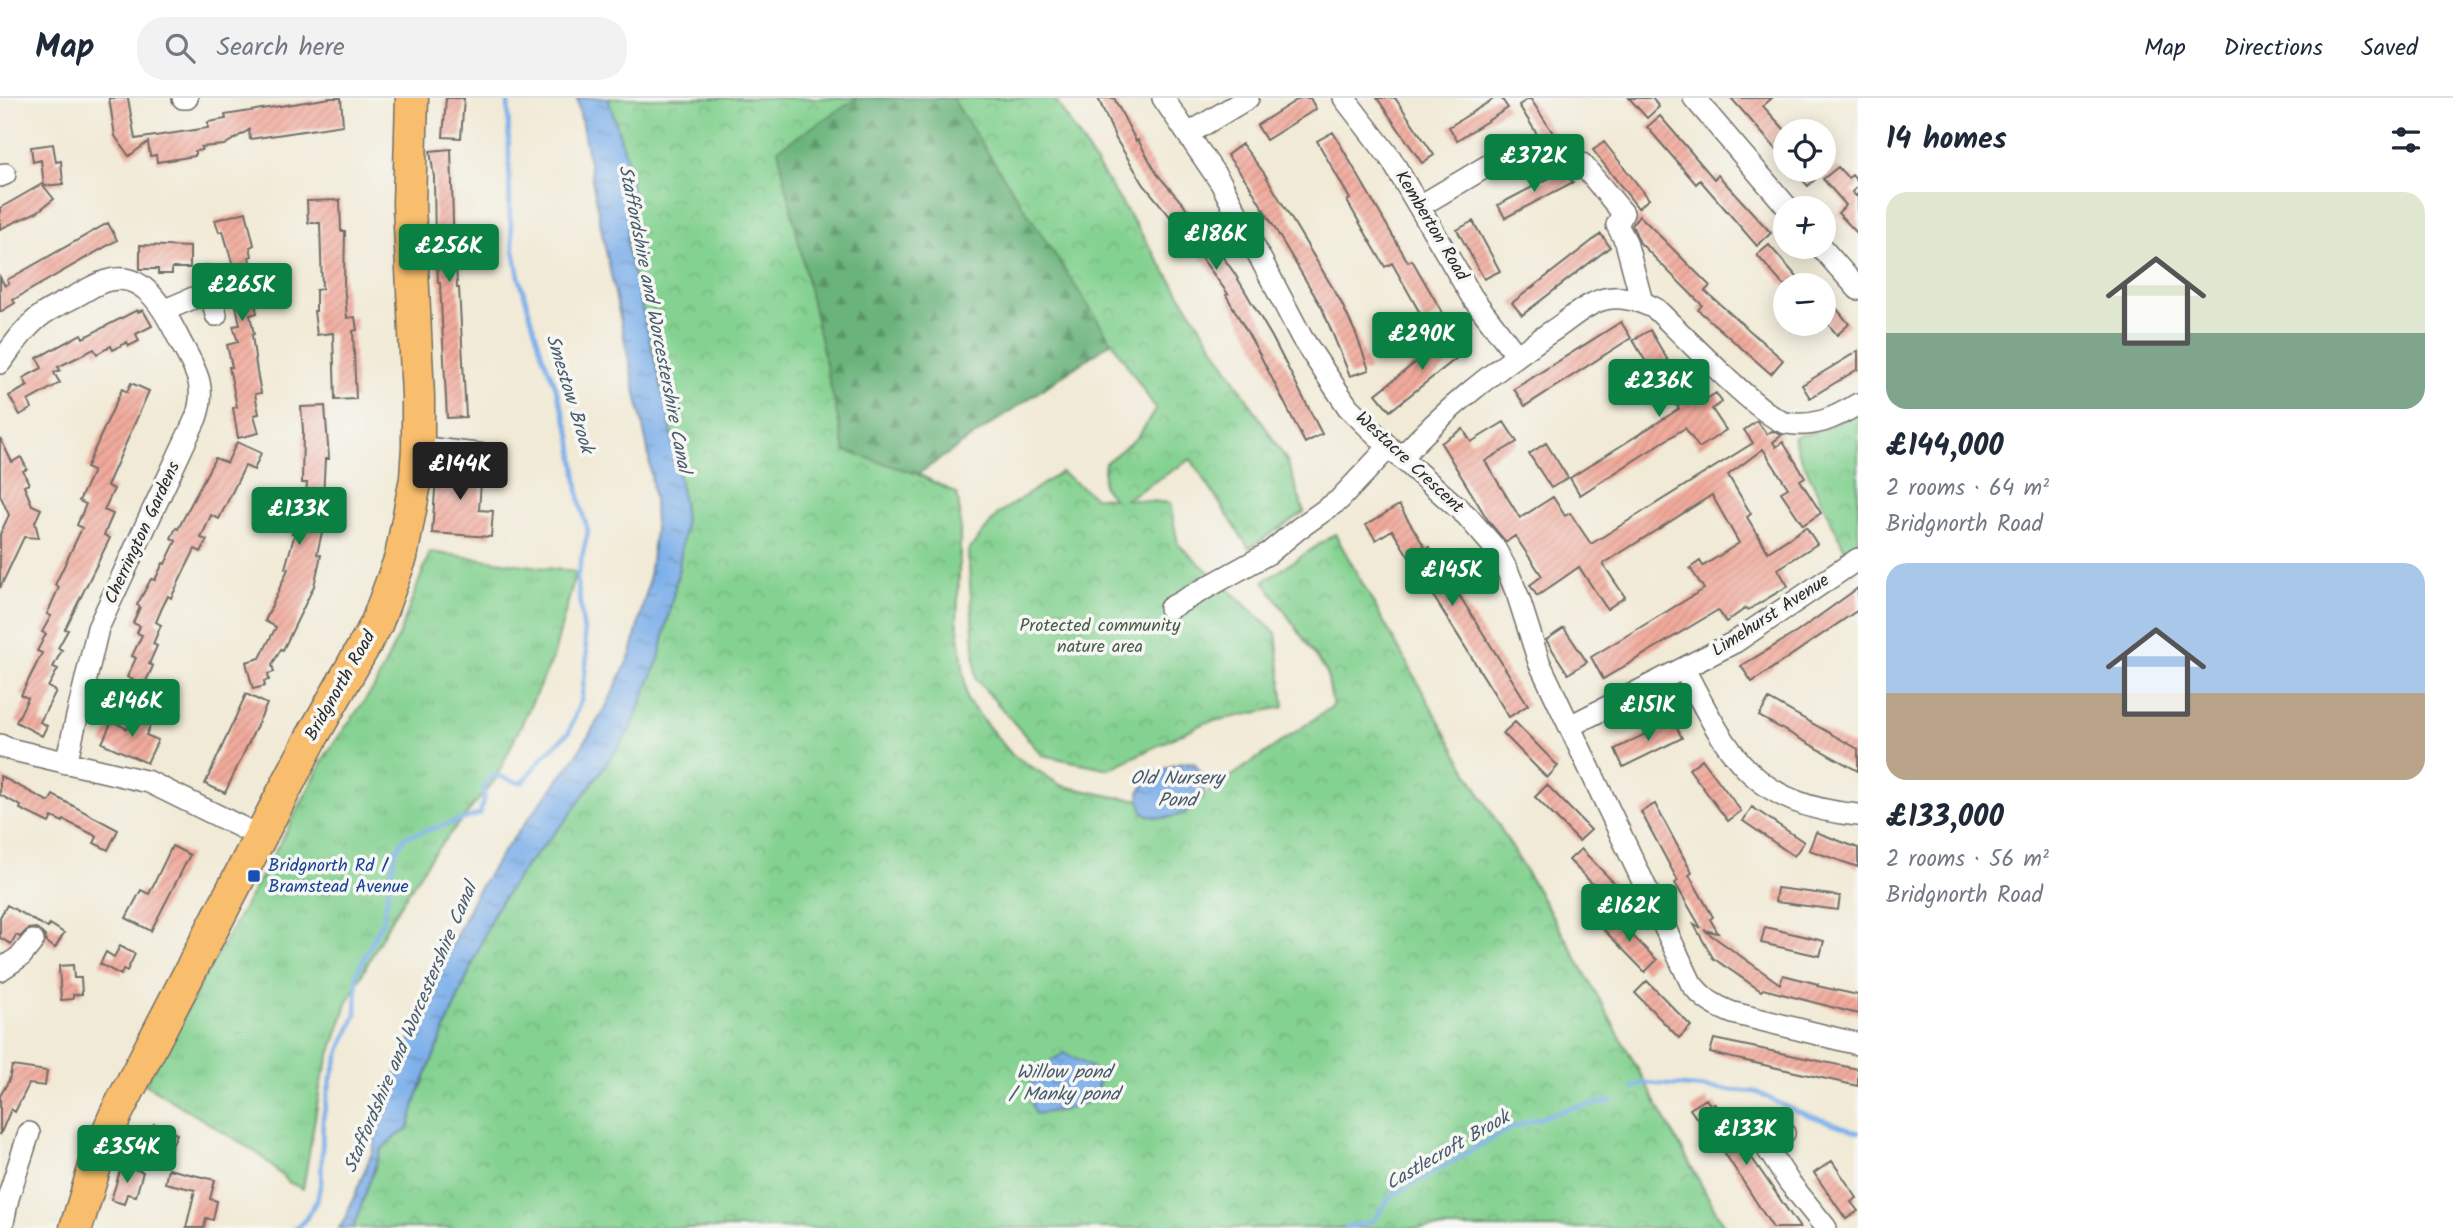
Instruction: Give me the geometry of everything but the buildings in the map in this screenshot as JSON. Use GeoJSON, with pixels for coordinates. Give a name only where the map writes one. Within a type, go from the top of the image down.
{"type":"FeatureCollection","features":[{"type":"Feature","properties":{"kind":"highway","name":"Bridgnorth Road"},"geometry":{"type":"LineString","coordinates":[[76,1228],[99,1153],[116,1114],[312,737],[376,625],[401,558],[416,478],[418,447],[409,204],[412,98]]}},
{"type":"Feature","properties":{"kind":"street","name":"Westacre Crescent"},"geometry":{"type":"LineString","coordinates":[[1163,98],[1220,183],[1302,338],[1348,407],[1467,516],[1494,547],[1508,572],[1539,662],[1691,983],[1701,996],[1733,1013],[1858,1044]]}},
{"type":"Feature","properties":{"kind":"street"},"geometry":{"type":"LineString","coordinates":[[1188,134],[1248,98]]}},
{"type":"Feature","properties":{"kind":"street","name":"Kemberton Road"},"geometry":{"type":"LineString","coordinates":[[1344,98],[1391,159],[1472,297],[1517,356]]}},
{"type":"Feature","properties":{"kind":"street"},"geometry":{"type":"LineString","coordinates":[[1694,98],[1778,196]]}},
{"type":"Feature","properties":{"kind":"street"},"geometry":{"type":"LineString","coordinates":[[1420,206],[1494,162]]}},
{"type":"Feature","properties":{"kind":"street"},"geometry":{"type":"LineString","coordinates":[[1582,164],[1623,213],[1617,225],[1626,242],[1642,302]]}},
{"type":"Feature","properties":{"kind":"street"},"geometry":{"type":"LineString","coordinates":[[1832,259],[1858,289]]}},
{"type":"Feature","properties":{"kind":"street","name":"Cherrington Gardens"},"geometry":{"type":"LineString","coordinates":[[0,363],[23,333],[44,313],[108,280],[119,278],[141,286],[165,310],[199,377],[202,390],[201,403],[98,628],[66,763]]}},
{"type":"Feature","properties":{"kind":"street"},"geometry":{"type":"LineString","coordinates":[[165,310],[209,283],[216,315]]}},
{"type":"Feature","properties":{"kind":"street"},"geometry":{"type":"LineString","coordinates":[[1170,608],[1269,553],[1339,500],[1447,409],[1595,302],[1620,298],[1642,302],[1656,309],[1758,406],[1783,423],[1816,424],[1832,420],[1858,404]]}},
{"type":"Feature","properties":{"kind":"street"},"geometry":{"type":"LineString","coordinates":[[418,447],[485,455]]}},
{"type":"Feature","properties":{"kind":"street","name":"Limehurst Avenue"},"geometry":{"type":"LineString","coordinates":[[1570,726],[1751,633],[1858,559]]}},
{"type":"Feature","properties":{"kind":"street"},"geometry":{"type":"LineString","coordinates":[[1684,669],[1731,752],[1761,782],[1783,796],[1818,810],[1858,815]]}},
{"type":"Feature","properties":{"kind":"street"},"geometry":{"type":"LineString","coordinates":[[0,745],[149,782],[261,837]]}},
{"type":"Feature","properties":{"kind":"street"},"geometry":{"type":"LineString","coordinates":[[0,970],[21,956],[33,941]]}},
{"type":"Feature","properties":{"kind":"street"},"geometry":{"type":"LineString","coordinates":[[1752,1125],[1788,1182],[1826,1228]]}},
{"type":"Feature","properties":{"kind":"street"},"geometry":{"type":"LineString","coordinates":[[2,1228],[8,1198],[29,1133]]}},
{"type":"Feature","properties":{"kind":"street"},"geometry":{"type":"LineString","coordinates":[[1764,1144],[1784,1133]]}},
{"type":"Feature","properties":{"kind":"green space"},"geometry":{"type":"Polygon","coordinates":[[[608,98],[858,98],[778,149],[845,451],[917,474],[957,494],[960,544],[957,619],[967,701],[1011,754],[1062,786],[1115,797],[1190,805],[1333,706],[1327,673],[1264,581],[1335,534],[1469,775],[1571,948],[1725,1228],[353,1228],[381,1150],[408,1129],[417,1096],[495,910],[524,868],[566,820],[630,730],[659,658],[678,573],[685,523],[683,501],[668,413],[627,249],[628,219],[634,205],[626,156],[608,98]]]}},
{"type":"Feature","properties":{"kind":"green space"},"geometry":{"type":"Polygon","coordinates":[[[765,98],[1054,98],[1287,461],[1304,512],[1249,548],[1191,459],[1119,503],[1103,487],[1105,463],[1138,437],[1156,409],[1112,342],[918,474],[957,494],[960,544],[957,619],[967,701],[1011,754],[1062,786],[1115,797],[1190,805],[1299,732],[1333,706],[1327,673],[1264,581],[1469,775],[1571,948],[1725,1228],[469,968],[756,478],[765,98]]]}},
{"type":"Feature","properties":{"kind":"green space","name":"Protected community nature area"},"geometry":{"type":"Polygon","coordinates":[[[952,98],[1054,98],[1287,461],[1304,512],[1249,548],[1191,459],[1126,499],[1170,503],[1178,544],[1276,633],[1284,707],[1204,723],[1109,769],[1042,755],[976,679],[968,551],[998,514],[1061,472],[1095,497],[1113,498],[1103,487],[1105,463],[1138,437],[1156,409],[952,98]]]}},
{"type":"Feature","properties":{"kind":"green space"},"geometry":{"type":"Polygon","coordinates":[[[1858,412],[1858,546],[1847,554],[1797,450],[1794,437],[1827,428],[1858,412]]]}},
{"type":"Feature","properties":{"kind":"green space"},"geometry":{"type":"Polygon","coordinates":[[[430,552],[576,572],[553,658],[495,780],[433,854],[391,919],[348,1001],[321,1082],[303,1189],[288,1182],[260,1155],[145,1084],[327,753],[375,686],[400,632],[430,552]]]}},
{"type":"Feature","properties":{"kind":"water"},"geometry":{"type":"Polygon","coordinates":[[[577,98],[608,98],[626,156],[634,205],[628,219],[627,249],[668,413],[683,501],[685,523],[678,573],[659,658],[630,730],[566,820],[524,868],[495,910],[417,1096],[408,1129],[381,1150],[353,1228],[339,1228],[374,1148],[377,1120],[428,994],[477,892],[502,853],[573,761],[607,705],[631,654],[648,585],[655,530],[648,450],[577,98]]]}},
{"type":"Feature","properties":{"kind":"water","name":"Old Nursery Pond"},"geometry":{"type":"Polygon","coordinates":[[[1188,762],[1194,763],[1203,779],[1204,792],[1197,803],[1187,812],[1174,816],[1161,818],[1149,815],[1142,809],[1139,792],[1160,772],[1188,762]]]}},
{"type":"Feature","properties":{"kind":"water","name":"Willow pond / Manky pond"},"geometry":{"type":"Polygon","coordinates":[[[1064,1053],[1091,1067],[1101,1078],[1092,1101],[1064,1110],[1035,1114],[1030,1093],[1034,1077],[1064,1053]]]}},
{"type":"Feature","properties":{"kind":"waterway","name":"Smestow Brook"},"geometry":{"type":"LineString","coordinates":[[296,1228],[305,1220],[317,1200],[321,1182],[323,1118],[330,1082],[356,1015],[357,972],[383,920],[395,852],[405,837],[480,814],[484,785],[494,775],[523,782],[542,758],[569,732],[582,697],[587,656],[577,578],[588,532],[580,503],[571,436],[542,354],[519,277],[513,245],[508,98]]}},
{"type":"Feature","properties":{"kind":"waterway","name":"Castlecroft Brook"},"geometry":{"type":"LineString","coordinates":[[1633,1087],[1645,1083],[1756,1092],[1791,1109],[1858,1132]]}},
{"type":"Feature","properties":{"kind":"waterway","name":"Castlecroft Brook"},"geometry":{"type":"LineString","coordinates":[[1346,1228],[1373,1221],[1391,1196],[1511,1128],[1570,1108],[1612,1101]]}},
{"type":"Feature","properties":{"kind":"place","name":"Bridgnorth Rd / Bramstead Avenue"},"geometry":{"type":"Point","coordinates":[254,876]}},
{"type":"Feature","properties":{"kind":"water label","name":"Staffordshire and Worcestershire Canal"},"geometry":{"type":"Point","coordinates":[654,319]}},
{"type":"Feature","properties":{"kind":"water label","name":"Staffordshire and Worcestershire Canal"},"geometry":{"type":"Point","coordinates":[411,1028]}}]}
